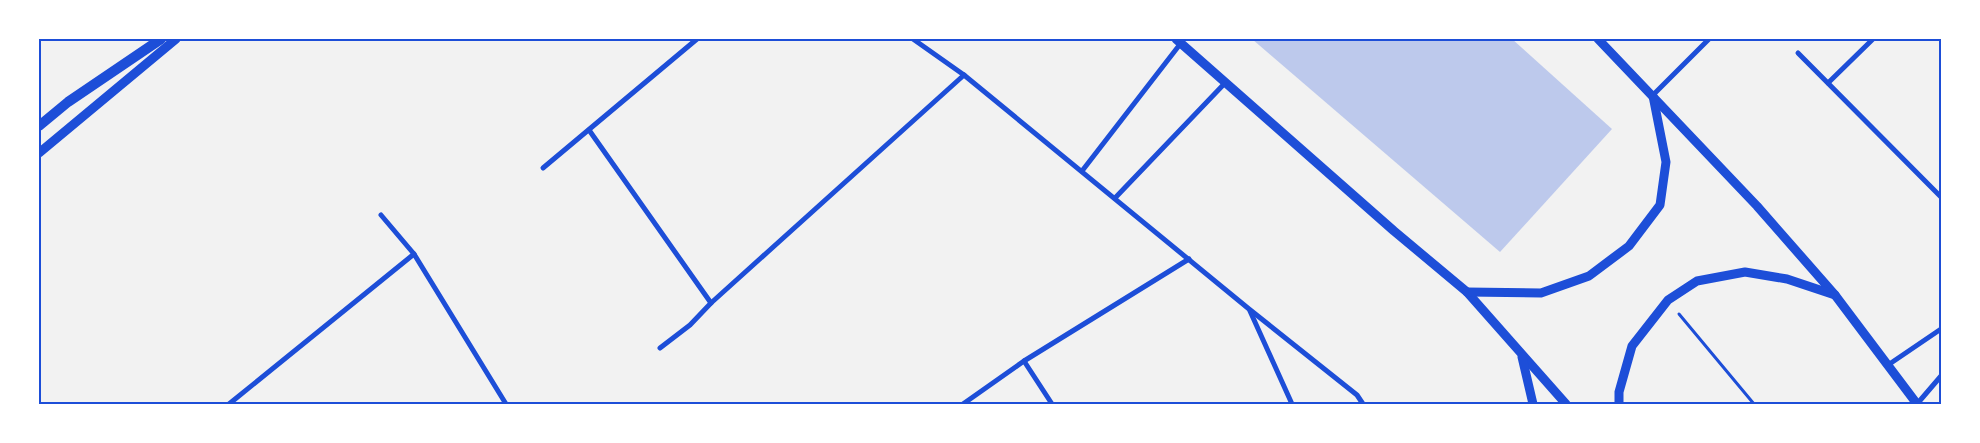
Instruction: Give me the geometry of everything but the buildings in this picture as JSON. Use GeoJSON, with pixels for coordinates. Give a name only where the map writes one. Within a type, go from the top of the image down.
{"type":"FeatureCollection","features":[{"type":"Feature","properties":{"kind":"main road"},"geometry":{"type":"LineString","coordinates":[[39,126],[68,102],[161,39]]}},
{"type":"Feature","properties":{"kind":"street"},"geometry":{"type":"LineString","coordinates":[[39,153],[176,39]]}},
{"type":"Feature","properties":{"kind":"street"},"geometry":{"type":"LineString","coordinates":[[544,168],[697,39]]}},
{"type":"Feature","properties":{"kind":"street"},"geometry":{"type":"LineString","coordinates":[[913,39],[964,75],[1357,394],[1363,404]]}},
{"type":"Feature","properties":{"kind":"street"},"geometry":{"type":"LineString","coordinates":[[1598,39],[1757,206],[1835,295],[1917,404],[1941,376]]}},
{"type":"Feature","properties":{"kind":"street"},"geometry":{"type":"LineString","coordinates":[[1653,95],[1709,39]]}},
{"type":"Feature","properties":{"kind":"street"},"geometry":{"type":"LineString","coordinates":[[1828,82],[1873,39]]}},
{"type":"Feature","properties":{"kind":"street"},"geometry":{"type":"LineString","coordinates":[[1082,171],[1179,41],[1394,231],[1467,292],[1522,357],[1566,404]]}},
{"type":"Feature","properties":{"kind":"street"},"geometry":{"type":"LineString","coordinates":[[1798,53],[1941,197]]}},
{"type":"Feature","properties":{"kind":"street"},"geometry":{"type":"LineString","coordinates":[[660,348],[690,324],[964,75]]}},
{"type":"Feature","properties":{"kind":"street"},"geometry":{"type":"LineString","coordinates":[[1115,198],[1226,82]]}},
{"type":"Feature","properties":{"kind":"street"},"geometry":{"type":"LineString","coordinates":[[1467,292],[1542,293],[1589,276],[1630,246],[1660,205],[1666,162],[1653,95]]}},
{"type":"Feature","properties":{"kind":"street"},"geometry":{"type":"LineString","coordinates":[[589,130],[711,303]]}},
{"type":"Feature","properties":{"kind":"street"},"geometry":{"type":"LineString","coordinates":[[381,215],[414,254],[506,404]]}},
{"type":"Feature","properties":{"kind":"street"},"geometry":{"type":"LineString","coordinates":[[229,404],[414,254]]}},
{"type":"Feature","properties":{"kind":"street"},"geometry":{"type":"LineString","coordinates":[[963,404],[1024,361],[1190,259]]}},
{"type":"Feature","properties":{"kind":"street"},"geometry":{"type":"LineString","coordinates":[[1620,404],[1619,392],[1632,346],[1668,300],[1697,281],[1745,272],[1787,279],[1835,295]]}},
{"type":"Feature","properties":{"kind":"street"},"geometry":{"type":"LineString","coordinates":[[1250,309],[1292,404]]}},
{"type":"Feature","properties":{"kind":"street"},"geometry":{"type":"LineString","coordinates":[[1888,365],[1941,329]]}},
{"type":"Feature","properties":{"kind":"street"},"geometry":{"type":"LineString","coordinates":[[1522,357],[1533,404]]}},
{"type":"Feature","properties":{"kind":"street"},"geometry":{"type":"LineString","coordinates":[[1024,361],[1052,404]]}},
{"type":"Feature","properties":{"kind":"path"},"geometry":{"type":"LineString","coordinates":[[1668,300],[1754,404]]}}]}
